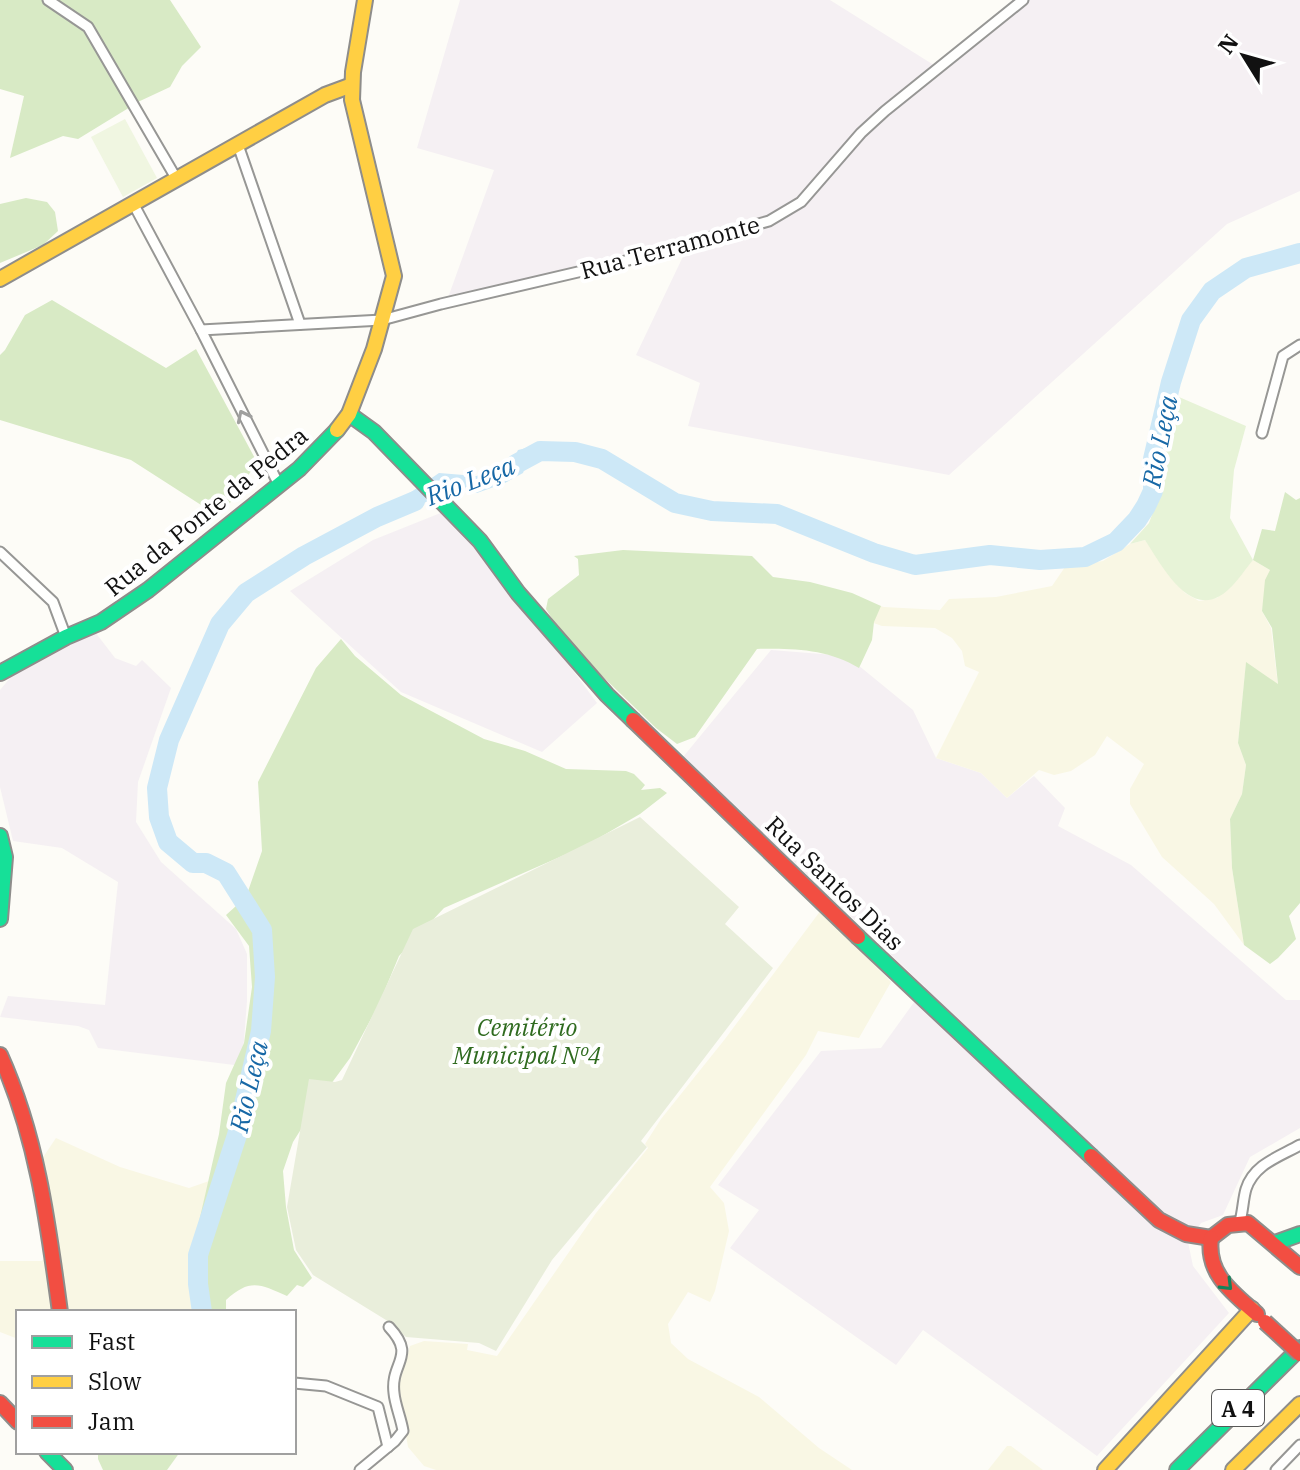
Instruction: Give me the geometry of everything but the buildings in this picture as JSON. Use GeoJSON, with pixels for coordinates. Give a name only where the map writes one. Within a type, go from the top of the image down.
{"type":"FeatureCollection","features":[{"type":"Feature","properties":{"kind":"main road","name":"Rua da Ponte da Pedra"},"geometry":{"type":"LineString","coordinates":[[0,673],[101,622],[148,590],[279,485],[330,439],[349,414],[374,349],[394,276],[356,123],[352,85],[365,0]]}},
{"type":"Feature","properties":{"kind":"main road"},"geometry":{"type":"LineString","coordinates":[[0,279],[325,95],[352,85]]}},
{"type":"Feature","properties":{"kind":"main road","name":"Rua Santos Dias"},"geometry":{"type":"LineString","coordinates":[[349,414],[387,446],[480,541],[518,593],[607,695],[879,957],[1159,1220],[1186,1234],[1211,1238]]}},
{"type":"Feature","properties":{"kind":"main road"},"geometry":{"type":"LineString","coordinates":[[0,836],[5,857],[0,919]]}},
{"type":"Feature","properties":{"kind":"main road"},"geometry":{"type":"LineString","coordinates":[[0,1055],[30,1130],[60,1310]]}},
{"type":"Feature","properties":{"kind":"main road"},"geometry":{"type":"LineString","coordinates":[[1300,1267],[1255,1227],[1240,1221],[1221,1229],[1211,1238],[1207,1255],[1218,1277],[1300,1351]]}},
{"type":"Feature","properties":{"kind":"main road"},"geometry":{"type":"LineString","coordinates":[[1275,1243],[1300,1234]]}},
{"type":"Feature","properties":{"kind":"main road"},"geometry":{"type":"LineString","coordinates":[[1105,1470],[1252,1309]]}},
{"type":"Feature","properties":{"kind":"main road","name":"A 4"},"geometry":{"type":"LineString","coordinates":[[1177,1470],[1300,1351]]}},
{"type":"Feature","properties":{"kind":"main road"},"geometry":{"type":"LineString","coordinates":[[0,1403],[16,1420]]}},
{"type":"Feature","properties":{"kind":"main road","name":"A 4"},"geometry":{"type":"LineString","coordinates":[[1233,1470],[1300,1404]]}},
{"type":"Feature","properties":{"kind":"main road"},"geometry":{"type":"LineString","coordinates":[[49,1454],[64,1469]]}},
{"type":"Feature","properties":{"kind":"street"},"geometry":{"type":"LineString","coordinates":[[48,0],[88,27],[176,178]]}},
{"type":"Feature","properties":{"kind":"street","name":"Rua Terramonte"},"geometry":{"type":"LineString","coordinates":[[201,330],[382,320],[625,261],[769,221],[801,202],[861,133],[885,111],[1023,0]]}},
{"type":"Feature","properties":{"kind":"street"},"geometry":{"type":"LineString","coordinates":[[238,145],[300,324]]}},
{"type":"Feature","properties":{"kind":"street"},"geometry":{"type":"LineString","coordinates":[[134,205],[279,485]]}},
{"type":"Feature","properties":{"kind":"street"},"geometry":{"type":"LineString","coordinates":[[1262,433],[1283,356],[1300,345]]}},
{"type":"Feature","properties":{"kind":"street"},"geometry":{"type":"LineString","coordinates":[[0,552],[53,602],[66,637]]}},
{"type":"Feature","properties":{"kind":"street"},"geometry":{"type":"LineString","coordinates":[[1240,1221],[1253,1175],[1264,1164],[1300,1145]]}},
{"type":"Feature","properties":{"kind":"street"},"geometry":{"type":"LineString","coordinates":[[360,1470],[403,1431],[394,1382],[403,1348],[400,1339],[389,1327]]}},
{"type":"Feature","properties":{"kind":"street"},"geometry":{"type":"LineString","coordinates":[[296,1383],[326,1386],[378,1407],[388,1447]]}},
{"type":"Feature","properties":{"kind":"street"},"geometry":{"type":"LineString","coordinates":[[1276,1470],[1300,1445]]}},
{"type":"Feature","properties":{"kind":"shaded area"},"geometry":{"type":"Polygon","coordinates":[[[460,0],[830,0],[937,67],[1021,0],[1300,0],[1300,191],[1227,224],[949,475],[688,426],[700,383],[636,355],[688,246],[445,306],[494,170],[417,148],[460,0]]]}},
{"type":"Feature","properties":{"kind":"shaded area"},"geometry":{"type":"Polygon","coordinates":[[[453,508],[597,703],[542,752],[401,692],[290,591],[373,540],[453,508]]]}},
{"type":"Feature","properties":{"kind":"shaded area"},"geometry":{"type":"Polygon","coordinates":[[[1145,540],[1185,593],[1199,601],[1217,598],[1253,560],[1270,570],[1262,611],[1271,628],[1278,685],[1246,663],[1238,743],[1246,765],[1242,794],[1230,819],[1232,868],[1244,945],[1214,904],[1162,857],[1130,804],[1130,789],[1144,764],[1107,736],[1095,755],[1071,771],[1054,775],[1039,770],[1007,798],[981,773],[936,758],[979,672],[965,666],[962,651],[952,638],[935,628],[882,626],[843,612],[830,592],[884,607],[940,610],[949,599],[996,597],[1052,586],[1065,567],[1103,561],[1130,544],[1145,540]]]}},
{"type":"Feature","properties":{"kind":"shaded area"},"geometry":{"type":"Polygon","coordinates":[[[95,632],[115,658],[136,666],[142,660],[171,688],[138,782],[136,822],[161,862],[236,929],[247,954],[242,1066],[98,1048],[89,1030],[78,1026],[0,1017],[8,996],[105,1005],[118,882],[62,848],[13,841],[0,787],[0,690],[11,677],[95,632]]]}},
{"type":"Feature","properties":{"kind":"shaded area"},"geometry":{"type":"Polygon","coordinates":[[[771,650],[847,656],[913,710],[936,758],[981,773],[1007,798],[1034,776],[1065,808],[1058,826],[1131,865],[1286,1000],[1300,1000],[1300,1128],[1250,1157],[1223,1215],[1201,1223],[1188,1242],[1193,1266],[1229,1313],[1097,1456],[923,1330],[896,1365],[730,1248],[759,1210],[718,1185],[821,1051],[881,1048],[925,987],[683,757],[771,650]]]}},
{"type":"Feature","properties":{"kind":"shaded area"},"geometry":{"type":"Polygon","coordinates":[[[821,910],[891,982],[859,1038],[818,1031],[806,1055],[710,1187],[724,1203],[729,1231],[715,1291],[710,1302],[688,1292],[668,1324],[671,1343],[688,1359],[759,1397],[819,1448],[852,1470],[436,1470],[424,1466],[408,1447],[398,1388],[410,1346],[424,1341],[468,1344],[467,1350],[497,1356],[596,1213],[648,1148],[645,1144],[661,1119],[821,910]]]}},
{"type":"Feature","properties":{"kind":"shaded area"},"geometry":{"type":"Polygon","coordinates":[[[56,1138],[120,1167],[189,1188],[209,1181],[198,1226],[194,1262],[201,1290],[196,1310],[16,1310],[16,1338],[0,1332],[0,1261],[42,1261],[52,1247],[40,1162],[56,1138]]]}},
{"type":"Feature","properties":{"kind":"shaded area"},"geometry":{"type":"Polygon","coordinates":[[[1007,1446],[1011,1446],[1043,1470],[988,1470],[1007,1446]]]}},
{"type":"Feature","properties":{"kind":"green space"},"geometry":{"type":"Polygon","coordinates":[[[0,0],[170,0],[201,47],[182,66],[170,87],[140,101],[78,139],[63,136],[10,158],[24,96],[0,89],[0,0]]]}},
{"type":"Feature","properties":{"kind":"green space"},"geometry":{"type":"Polygon","coordinates":[[[125,119],[157,178],[123,197],[91,137],[125,119]]]}},
{"type":"Feature","properties":{"kind":"green space"},"geometry":{"type":"Polygon","coordinates":[[[26,198],[47,202],[55,212],[58,231],[43,245],[0,263],[0,204],[26,198]]]}},
{"type":"Feature","properties":{"kind":"green space"},"geometry":{"type":"Polygon","coordinates":[[[52,300],[166,368],[196,349],[257,462],[230,503],[212,512],[131,460],[0,420],[0,355],[25,315],[52,300]]]}},
{"type":"Feature","properties":{"kind":"green space"},"geometry":{"type":"Polygon","coordinates":[[[1179,397],[1246,426],[1234,470],[1230,518],[1253,560],[1228,590],[1206,600],[1195,598],[1175,583],[1145,540],[1130,544],[1149,523],[1159,496],[1167,428],[1179,397]]]}},
{"type":"Feature","properties":{"kind":"green space"},"geometry":{"type":"Polygon","coordinates":[[[1285,492],[1296,500],[1300,498],[1300,903],[1289,916],[1296,939],[1270,964],[1244,945],[1232,868],[1230,819],[1242,794],[1246,765],[1238,743],[1246,662],[1278,684],[1272,628],[1262,611],[1265,580],[1270,570],[1253,560],[1262,529],[1275,531],[1285,492]]]}},
{"type":"Feature","properties":{"kind":"green space"},"geometry":{"type":"Polygon","coordinates":[[[623,550],[752,556],[773,577],[810,582],[852,593],[881,606],[874,622],[872,640],[859,668],[822,653],[757,649],[695,737],[677,744],[656,728],[566,641],[546,609],[548,599],[579,575],[578,559],[574,556],[623,550]]]}},
{"type":"Feature","properties":{"kind":"green space"},"geometry":{"type":"Polygon","coordinates":[[[341,639],[355,656],[401,695],[484,739],[525,751],[566,769],[626,771],[645,785],[641,790],[660,788],[667,793],[640,814],[585,846],[444,908],[399,956],[379,1004],[350,1058],[293,1142],[283,1171],[294,1250],[312,1278],[303,1287],[297,1285],[287,1296],[255,1285],[234,1293],[226,1300],[226,1310],[196,1310],[201,1290],[194,1262],[198,1226],[219,1134],[226,1083],[244,1043],[252,987],[249,946],[226,915],[246,897],[262,851],[258,782],[316,668],[341,639]]]}},
{"type":"Feature","properties":{"kind":"green space","name":"Cemitério Municipal Nº4"},"geometry":{"type":"Polygon","coordinates":[[[640,817],[739,907],[725,924],[773,968],[641,1141],[647,1147],[552,1260],[496,1351],[479,1343],[406,1337],[386,1320],[313,1275],[296,1250],[287,1207],[309,1079],[342,1080],[413,929],[640,817]]]}},
{"type":"Feature","properties":{"kind":"green space"},"geometry":{"type":"Polygon","coordinates":[[[98,1454],[179,1454],[167,1470],[103,1470],[98,1454]]]}},
{"type":"Feature","properties":{"kind":"water"},"geometry":{"type":"Polygon","coordinates":[[[535,446],[539,454],[527,461],[523,473],[505,483],[477,493],[453,488],[397,517],[389,507],[439,473],[476,476],[488,473],[493,465],[511,464],[518,450],[535,446]]]}},
{"type":"Feature","properties":{"kind":"waterway","name":"Rio Leça"},"geometry":{"type":"LineString","coordinates":[[516,464],[540,451],[575,452],[602,459],[675,503],[712,511],[777,514],[874,553],[915,565],[990,555],[1040,560],[1085,557],[1116,542],[1137,520],[1153,491],[1153,459],[1171,382],[1191,320],[1212,291],[1246,268],[1300,253]]}},
{"type":"Feature","properties":{"kind":"waterway","name":"Rio Leça"},"geometry":{"type":"LineString","coordinates":[[202,1310],[198,1255],[237,1135],[261,1031],[265,977],[262,930],[226,873],[206,863],[193,863],[168,842],[159,817],[157,788],[169,740],[220,624],[246,593],[304,556],[377,517],[415,501]]}},
{"type":"Feature","properties":{"kind":"traffic: fast"},"geometry":{"type":"LineString","coordinates":[[349,414],[374,432],[480,541],[518,593],[607,695],[633,720]]}},
{"type":"Feature","properties":{"kind":"traffic: fast"},"geometry":{"type":"LineString","coordinates":[[0,673],[101,622],[148,590],[299,469],[337,430]]}},
{"type":"Feature","properties":{"kind":"traffic: fast"},"geometry":{"type":"LineString","coordinates":[[0,836],[5,857],[0,919]]}},
{"type":"Feature","properties":{"kind":"traffic: fast"},"geometry":{"type":"LineString","coordinates":[[858,937],[1091,1156]]}},
{"type":"Feature","properties":{"kind":"traffic: fast"},"geometry":{"type":"LineString","coordinates":[[1275,1243],[1300,1234]]}},
{"type":"Feature","properties":{"kind":"traffic: fast"},"geometry":{"type":"LineString","coordinates":[[1177,1470],[1300,1348]]}},
{"type":"Feature","properties":{"kind":"traffic: fast"},"geometry":{"type":"LineString","coordinates":[[49,1454],[65,1470]]}},
{"type":"Feature","properties":{"kind":"traffic: slow"},"geometry":{"type":"LineString","coordinates":[[337,430],[349,414],[374,349],[394,276],[352,100],[353,72],[365,0]]}},
{"type":"Feature","properties":{"kind":"traffic: slow"},"geometry":{"type":"LineString","coordinates":[[0,279],[325,95],[352,85]]}},
{"type":"Feature","properties":{"kind":"traffic: slow"},"geometry":{"type":"LineString","coordinates":[[1105,1470],[1252,1309]]}},
{"type":"Feature","properties":{"kind":"traffic: slow"},"geometry":{"type":"LineString","coordinates":[[1233,1470],[1300,1404]]}},
{"type":"Feature","properties":{"kind":"traffic: jam"},"geometry":{"type":"LineString","coordinates":[[633,720],[858,937]]}},
{"type":"Feature","properties":{"kind":"traffic: jam"},"geometry":{"type":"LineString","coordinates":[[0,1055],[32,1149],[60,1310]]}},
{"type":"Feature","properties":{"kind":"traffic: jam"},"geometry":{"type":"LineString","coordinates":[[1091,1156],[1159,1220],[1186,1234],[1211,1238]]}},
{"type":"Feature","properties":{"kind":"traffic: jam"},"geometry":{"type":"LineString","coordinates":[[1211,1238],[1228,1225],[1248,1223],[1300,1267]]}},
{"type":"Feature","properties":{"kind":"traffic: jam"},"geometry":{"type":"LineString","coordinates":[[1211,1238],[1213,1262],[1223,1282],[1257,1314]]}},
{"type":"Feature","properties":{"kind":"traffic: jam"},"geometry":{"type":"LineString","coordinates":[[1265,1322],[1300,1354]]}},
{"type":"Feature","properties":{"kind":"traffic: jam"},"geometry":{"type":"LineString","coordinates":[[0,1403],[16,1420]]}}]}
